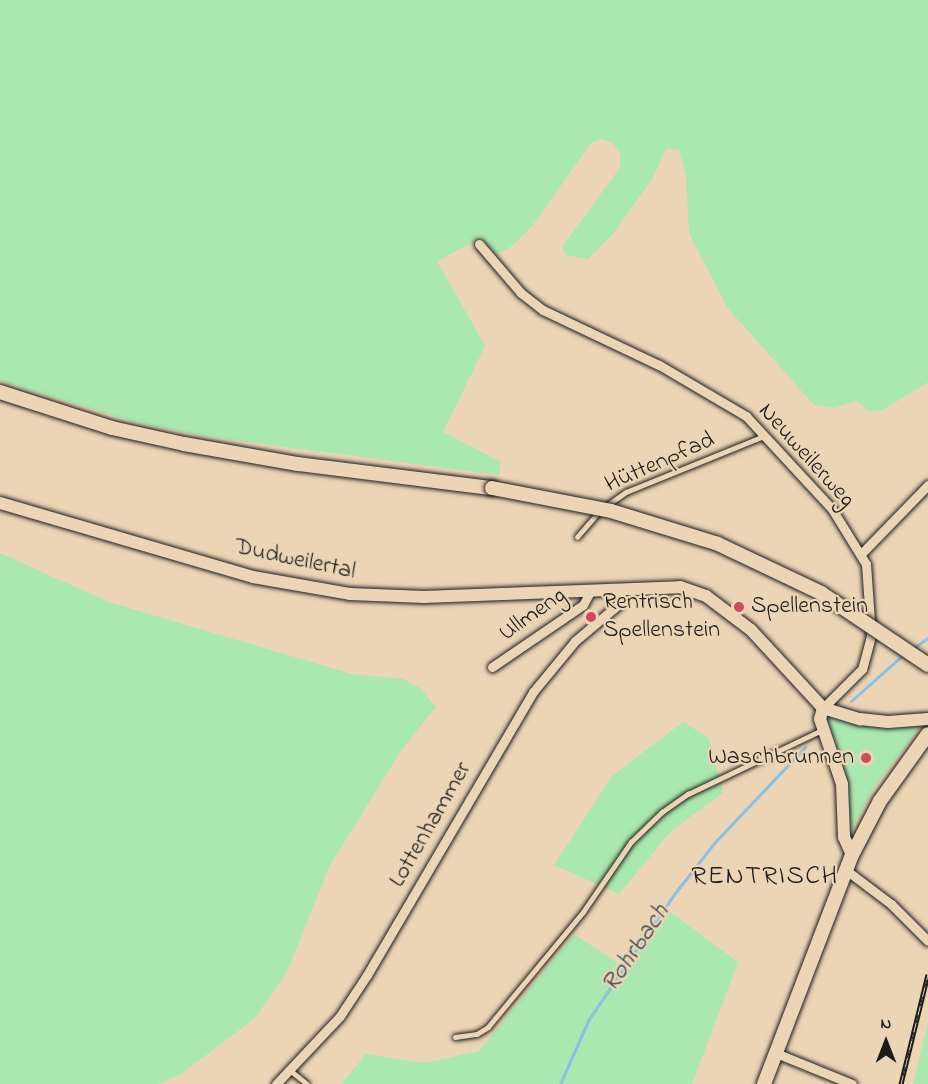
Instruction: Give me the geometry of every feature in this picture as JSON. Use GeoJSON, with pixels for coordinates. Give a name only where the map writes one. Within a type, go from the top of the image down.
{"type":"FeatureCollection","features":[{"type":"Feature","properties":{"kind":"main road"},"geometry":{"type":"LineString","coordinates":[[0,392],[93,423],[184,444],[298,464],[492,488],[611,511],[718,544],[821,593],[928,665]]}},
{"type":"Feature","properties":{"kind":"main road"},"geometry":{"type":"LineString","coordinates":[[764,1084],[852,855],[880,801],[928,734]]}},
{"type":"Feature","properties":{"kind":"street","name":"Neuweilerweg"},"geometry":{"type":"LineString","coordinates":[[478,244],[520,292],[543,310],[714,396],[767,434],[819,492],[862,553],[871,608],[868,657],[853,681],[823,708]]}},
{"type":"Feature","properties":{"kind":"street"},"geometry":{"type":"LineString","coordinates":[[862,553],[928,485]]}},
{"type":"Feature","properties":{"kind":"street","name":"Dudweilertal"},"geometry":{"type":"LineString","coordinates":[[0,503],[253,577],[325,591],[424,597],[621,591],[666,585],[706,596],[769,646],[804,691],[823,708]]}},
{"type":"Feature","properties":{"kind":"street","name":"Lottenhammer"},"geometry":{"type":"LineString","coordinates":[[276,1084],[340,1016],[367,975],[533,692],[575,641],[619,604],[621,591]]}},
{"type":"Feature","properties":{"kind":"street","name":"Ullmeng"},"geometry":{"type":"LineString","coordinates":[[492,667],[583,604],[590,592]]}},
{"type":"Feature","properties":{"kind":"street"},"geometry":{"type":"LineString","coordinates":[[852,855],[844,837],[842,784],[822,729],[823,708],[869,720],[928,719]]}},
{"type":"Feature","properties":{"kind":"street"},"geometry":{"type":"LineString","coordinates":[[846,870],[891,903],[928,941]]}},
{"type":"Feature","properties":{"kind":"street"},"geometry":{"type":"LineString","coordinates":[[776,1053],[852,1084]]}},
{"type":"Feature","properties":{"kind":"lane","name":"Hüttenpfad"},"geometry":{"type":"LineString","coordinates":[[577,537],[620,496],[767,434]]}},
{"type":"Feature","properties":{"kind":"lane"},"geometry":{"type":"LineString","coordinates":[[455,1037],[477,1034],[488,1027],[571,927],[631,842],[662,812],[688,794],[822,729]]}},
{"type":"Feature","properties":{"kind":"lane"},"geometry":{"type":"LineString","coordinates":[[290,1070],[307,1084]]}},
{"type":"Feature","properties":{"kind":"green space"},"geometry":{"type":"Polygon","coordinates":[[[0,0],[928,0],[928,382],[883,410],[870,412],[856,401],[835,408],[814,405],[727,307],[689,233],[686,176],[679,150],[666,149],[652,179],[612,235],[588,259],[566,255],[562,247],[619,169],[621,155],[612,143],[601,139],[591,143],[533,225],[512,246],[497,254],[481,238],[437,261],[485,346],[443,432],[501,462],[499,475],[202,436],[134,422],[0,381],[0,0]]]}},
{"type":"Feature","properties":{"kind":"green space"},"geometry":{"type":"Polygon","coordinates":[[[0,553],[109,602],[352,674],[403,679],[420,688],[436,707],[402,749],[329,867],[286,974],[254,1019],[181,1074],[158,1084],[0,1084],[0,553]]]}},
{"type":"Feature","properties":{"kind":"green space","name":"Waschbrunnen"},"geometry":{"type":"Polygon","coordinates":[[[828,718],[886,729],[916,726],[918,730],[875,786],[850,832],[847,777],[828,718]]]}},
{"type":"Feature","properties":{"kind":"green space"},"geometry":{"type":"Polygon","coordinates":[[[683,722],[709,738],[723,793],[671,831],[619,894],[554,865],[612,776],[683,722]]]}},
{"type":"Feature","properties":{"kind":"green space"},"geometry":{"type":"Polygon","coordinates":[[[661,905],[738,962],[692,1084],[341,1084],[366,1054],[425,1063],[479,1051],[574,934],[619,964],[661,905]]]}},
{"type":"Feature","properties":{"kind":"green space"},"geometry":{"type":"Polygon","coordinates":[[[928,1022],[928,1084],[913,1084],[928,1022]]]}},
{"type":"Feature","properties":{"kind":"waterway","name":"Rohrbach"},"geometry":{"type":"LineString","coordinates":[[912,649],[928,638]]}},
{"type":"Feature","properties":{"kind":"waterway","name":"Rohrbach"},"geometry":{"type":"LineString","coordinates":[[851,701],[904,654]]}},
{"type":"Feature","properties":{"kind":"waterway","name":"Rohrbach"},"geometry":{"type":"LineString","coordinates":[[560,1084],[589,1019],[675,893],[715,842],[805,747]]}},
{"type":"Feature","properties":{"kind":"railway"},"geometry":{"type":"LineString","coordinates":[[901,1084],[928,974]]}},
{"type":"Feature","properties":{"kind":"place","name":"Spellenstein"},"geometry":{"type":"Point","coordinates":[739,607]}},
{"type":"Feature","properties":{"kind":"place","name":"Rentrisch Spellenstein"},"geometry":{"type":"Point","coordinates":[591,617]}},
{"type":"Feature","properties":{"kind":"place","name":"Waschbrunnen"},"geometry":{"type":"Point","coordinates":[866,758]}},
{"type":"Feature","properties":{"kind":"district","name":"RENTRISCH"},"geometry":{"type":"Point","coordinates":[765,877]}}]}
